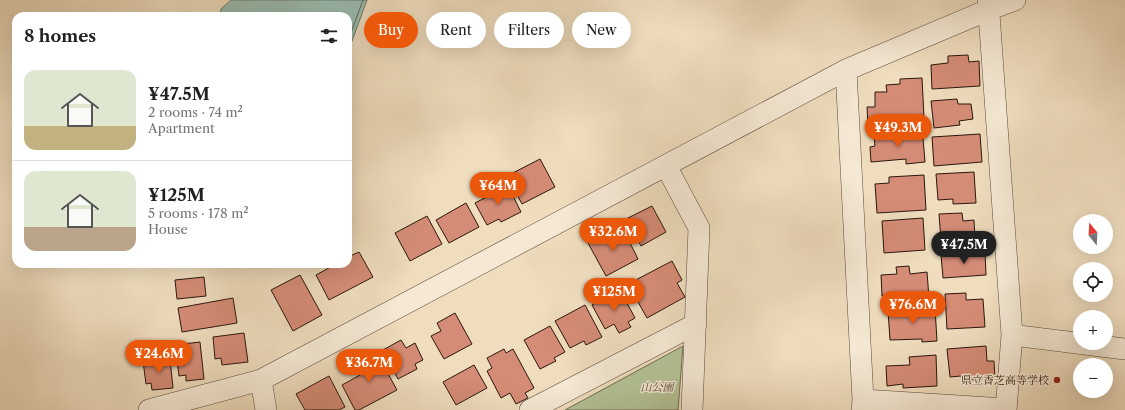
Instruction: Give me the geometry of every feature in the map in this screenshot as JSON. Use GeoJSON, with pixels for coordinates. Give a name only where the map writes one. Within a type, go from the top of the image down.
{"type":"FeatureCollection","features":[{"type":"Feature","properties":{"kind":"street"},"geometry":{"type":"LineString","coordinates":[[149,410],[261,380],[846,70],[988,5],[1015,0]]}},
{"type":"Feature","properties":{"kind":"street"},"geometry":{"type":"LineString","coordinates":[[846,70],[862,405],[1006,409],[1012,335],[988,5]]}},
{"type":"Feature","properties":{"kind":"street"},"geometry":{"type":"LineString","coordinates":[[666,166],[699,228],[692,410]]}},
{"type":"Feature","properties":{"kind":"street"},"geometry":{"type":"LineString","coordinates":[[530,410],[696,324]]}},
{"type":"Feature","properties":{"kind":"street"},"geometry":{"type":"LineString","coordinates":[[1012,335],[1125,349]]}},
{"type":"Feature","properties":{"kind":"street"},"geometry":{"type":"LineString","coordinates":[[261,380],[266,410]]}},
{"type":"Feature","properties":{"kind":"green space","name":"山公園"},"geometry":{"type":"Polygon","coordinates":[[[683,346],[678,410],[565,410],[683,346]]]}},
{"type":"Feature","properties":{"kind":"water"},"geometry":{"type":"Polygon","coordinates":[[[231,0],[367,0],[352,41],[352,12],[221,12],[221,9],[231,0]]]}},
{"type":"Feature","properties":{"kind":"building"},"geometry":{"type":"Polygon","coordinates":[[[968,55],[969,62],[979,61],[980,86],[932,89],[931,65],[948,63],[948,56],[968,55]]]}},
{"type":"Feature","properties":{"kind":"building"},"geometry":{"type":"Polygon","coordinates":[[[922,78],[924,117],[887,119],[887,125],[868,126],[867,107],[875,107],[875,92],[887,92],[886,85],[900,84],[900,79],[922,78]]]}},
{"type":"Feature","properties":{"kind":"building"},"geometry":{"type":"Polygon","coordinates":[[[957,99],[958,104],[971,104],[973,119],[959,121],[960,125],[934,128],[931,101],[957,99]]]}},
{"type":"Feature","properties":{"kind":"building"},"geometry":{"type":"Polygon","coordinates":[[[915,131],[915,139],[923,138],[925,162],[906,164],[906,159],[871,162],[870,147],[875,146],[874,134],[915,131]]]}},
{"type":"Feature","properties":{"kind":"building"},"geometry":{"type":"Polygon","coordinates":[[[980,134],[982,162],[934,166],[932,137],[980,134]]]}},
{"type":"Feature","properties":{"kind":"building"},"geometry":{"type":"Polygon","coordinates":[[[540,159],[555,187],[522,204],[507,176],[540,159]]]}},
{"type":"Feature","properties":{"kind":"building"},"geometry":{"type":"Polygon","coordinates":[[[974,172],[976,203],[953,204],[953,199],[938,200],[936,174],[974,172]]]}},
{"type":"Feature","properties":{"kind":"building"},"geometry":{"type":"Polygon","coordinates":[[[924,175],[926,210],[877,213],[875,184],[889,183],[889,177],[924,175]]]}},
{"type":"Feature","properties":{"kind":"building"},"geometry":{"type":"Polygon","coordinates":[[[508,186],[521,212],[501,222],[499,219],[487,225],[475,203],[508,186]]]}},
{"type":"Feature","properties":{"kind":"building"},"geometry":{"type":"Polygon","coordinates":[[[466,203],[479,227],[449,243],[436,220],[466,203]]]}},
{"type":"Feature","properties":{"kind":"building"},"geometry":{"type":"Polygon","coordinates":[[[652,206],[666,232],[641,246],[626,219],[652,206]]]}},
{"type":"Feature","properties":{"kind":"building"},"geometry":{"type":"Polygon","coordinates":[[[962,213],[963,221],[974,220],[975,239],[941,241],[939,214],[962,213]]]}},
{"type":"Feature","properties":{"kind":"building"},"geometry":{"type":"Polygon","coordinates":[[[427,216],[442,244],[410,261],[395,233],[427,216]]]}},
{"type":"Feature","properties":{"kind":"building"},"geometry":{"type":"Polygon","coordinates":[[[923,218],[925,250],[884,253],[882,221],[923,218]]]}},
{"type":"Feature","properties":{"kind":"building"},"geometry":{"type":"Polygon","coordinates":[[[613,230],[618,239],[626,235],[638,259],[606,276],[588,243],[613,230]]]}},
{"type":"Feature","properties":{"kind":"building"},"geometry":{"type":"Polygon","coordinates":[[[359,252],[373,277],[329,300],[316,275],[329,268],[352,268],[352,255],[359,252]]]}},
{"type":"Feature","properties":{"kind":"building"},"geometry":{"type":"Polygon","coordinates":[[[985,252],[986,275],[943,278],[941,255],[985,252]]]}},
{"type":"Feature","properties":{"kind":"building"},"geometry":{"type":"Polygon","coordinates":[[[672,261],[682,280],[677,283],[685,297],[647,318],[628,284],[672,261]]]}},
{"type":"Feature","properties":{"kind":"building"},"geometry":{"type":"Polygon","coordinates":[[[909,266],[910,274],[927,272],[929,298],[906,300],[906,294],[882,296],[881,275],[897,274],[896,267],[909,266]]]}},
{"type":"Feature","properties":{"kind":"building"},"geometry":{"type":"Polygon","coordinates":[[[300,275],[322,315],[293,331],[271,290],[300,275]]]}},
{"type":"Feature","properties":{"kind":"building"},"geometry":{"type":"Polygon","coordinates":[[[204,277],[206,296],[177,299],[175,280],[204,277]]]}},
{"type":"Feature","properties":{"kind":"building"},"geometry":{"type":"Polygon","coordinates":[[[620,290],[635,318],[628,322],[631,327],[619,333],[614,324],[605,329],[592,305],[620,290]]]}},
{"type":"Feature","properties":{"kind":"building"},"geometry":{"type":"Polygon","coordinates":[[[966,293],[966,300],[983,299],[985,327],[947,329],[945,294],[966,293]]]}},
{"type":"Feature","properties":{"kind":"building"},"geometry":{"type":"Polygon","coordinates":[[[233,298],[237,323],[182,332],[178,308],[233,298]]]}},
{"type":"Feature","properties":{"kind":"building"},"geometry":{"type":"Polygon","coordinates":[[[585,305],[602,337],[586,345],[584,341],[570,348],[555,321],[585,305]]]}},
{"type":"Feature","properties":{"kind":"building"},"geometry":{"type":"Polygon","coordinates":[[[935,308],[937,341],[922,342],[922,339],[890,340],[888,311],[935,308]]]}},
{"type":"Feature","properties":{"kind":"building"},"geometry":{"type":"Polygon","coordinates":[[[455,313],[472,344],[444,359],[431,336],[441,331],[437,323],[455,313]]]}},
{"type":"Feature","properties":{"kind":"building"},"geometry":{"type":"Polygon","coordinates":[[[550,326],[565,352],[554,358],[556,361],[540,369],[524,340],[550,326]]]}},
{"type":"Feature","properties":{"kind":"building"},"geometry":{"type":"Polygon","coordinates":[[[244,333],[248,362],[222,365],[221,358],[215,359],[213,337],[244,333]]]}},
{"type":"Feature","properties":{"kind":"building"},"geometry":{"type":"Polygon","coordinates":[[[401,340],[406,348],[415,343],[423,360],[415,364],[417,369],[398,379],[383,350],[401,340]]]}},
{"type":"Feature","properties":{"kind":"building"},"geometry":{"type":"Polygon","coordinates":[[[200,342],[204,379],[186,381],[186,375],[179,376],[175,345],[200,342]]]}},
{"type":"Feature","properties":{"kind":"building"},"geometry":{"type":"Polygon","coordinates":[[[986,346],[987,361],[994,361],[995,378],[962,381],[961,376],[950,377],[947,349],[986,346]]]}},
{"type":"Feature","properties":{"kind":"building"},"geometry":{"type":"Polygon","coordinates":[[[504,349],[506,353],[513,349],[534,388],[525,393],[528,398],[516,404],[510,393],[501,398],[487,371],[492,368],[487,358],[504,349]]]}},
{"type":"Feature","properties":{"kind":"building"},"geometry":{"type":"Polygon","coordinates":[[[376,352],[397,390],[359,410],[355,410],[342,385],[360,375],[354,364],[376,352]]]}},
{"type":"Feature","properties":{"kind":"building"},"geometry":{"type":"Polygon","coordinates":[[[936,355],[937,386],[903,388],[903,384],[887,386],[886,366],[910,365],[909,357],[936,355]]]}},
{"type":"Feature","properties":{"kind":"building"},"geometry":{"type":"Polygon","coordinates":[[[170,359],[173,388],[152,390],[151,383],[146,384],[143,361],[170,359]]]}},
{"type":"Feature","properties":{"kind":"building"},"geometry":{"type":"Polygon","coordinates":[[[474,365],[487,388],[456,405],[443,382],[474,365]]]}},
{"type":"Feature","properties":{"kind":"building"},"geometry":{"type":"Polygon","coordinates":[[[329,376],[345,407],[339,410],[305,410],[296,394],[329,376]]]}},
{"type":"Feature","properties":{"kind":"place","name":"県立香芝高等学校"},"geometry":{"type":"Point","coordinates":[1057,380]}}]}
